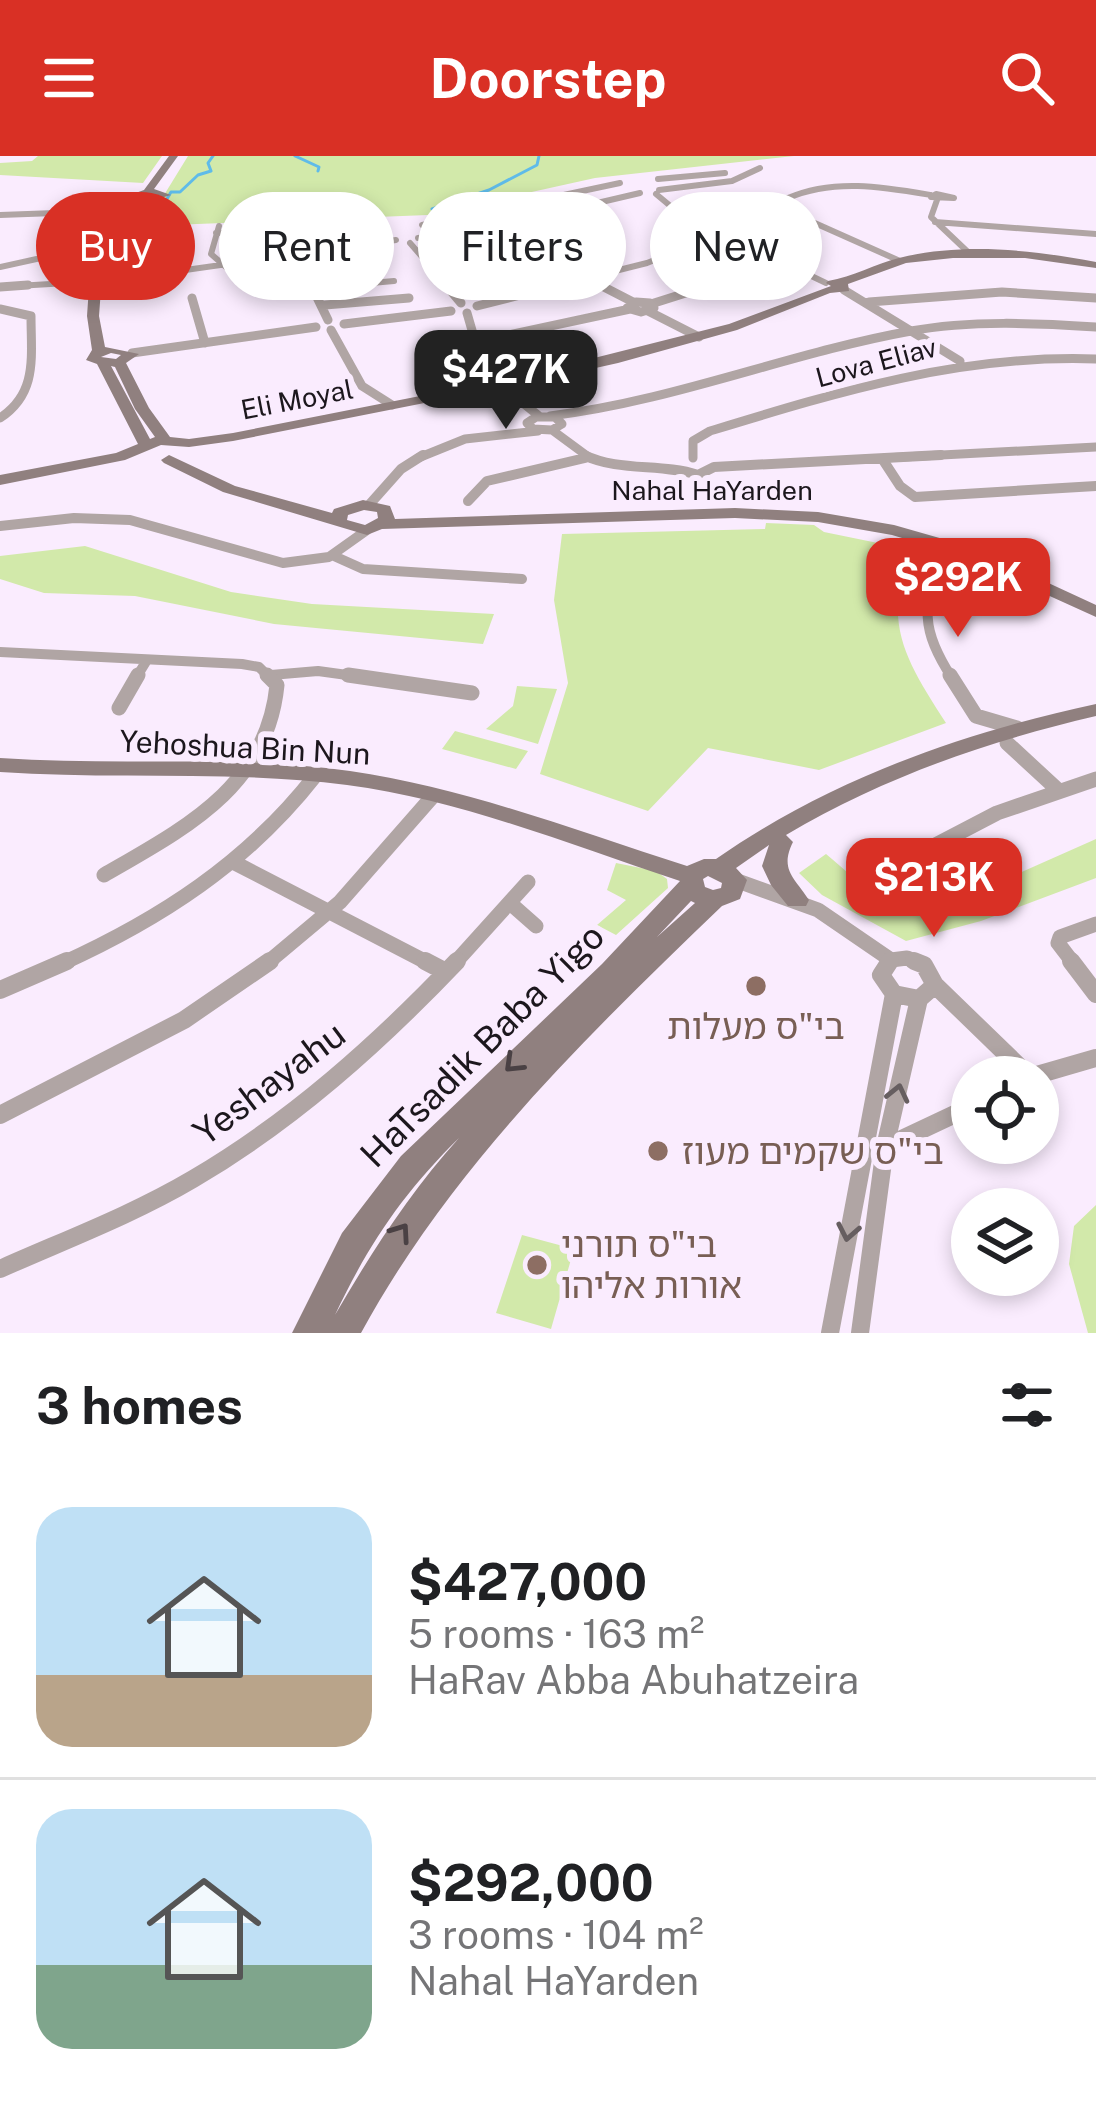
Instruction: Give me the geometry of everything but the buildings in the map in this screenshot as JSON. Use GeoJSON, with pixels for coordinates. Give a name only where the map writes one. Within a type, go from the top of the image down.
{"type":"FeatureCollection","features":[{"type":"Feature","properties":{"kind":"main road"},"geometry":{"type":"LineString","coordinates":[[152,192],[174,156]]}},
{"type":"Feature","properties":{"kind":"main road"},"geometry":{"type":"LineString","coordinates":[[153,192],[184,156]]}},
{"type":"Feature","properties":{"kind":"main road"},"geometry":{"type":"LineString","coordinates":[[490,383],[512,386],[699,337],[900,261],[970,254],[1024,255],[1096,265]]}},
{"type":"Feature","properties":{"kind":"main road"},"geometry":{"type":"LineString","coordinates":[[97,300],[93,316],[161,435],[229,489],[343,515],[380,513]]}},
{"type":"Feature","properties":{"kind":"main road"},"geometry":{"type":"LineString","coordinates":[[113,356],[143,445]]}},
{"type":"Feature","properties":{"kind":"main road","name":"Eli Moyal"},"geometry":{"type":"LineString","coordinates":[[233,436],[490,383]]}},
{"type":"Feature","properties":{"kind":"main road"},"geometry":{"type":"LineString","coordinates":[[0,481],[91,463],[161,435],[233,436]]}},
{"type":"Feature","properties":{"kind":"main road"},"geometry":{"type":"LineString","coordinates":[[184,455],[233,436]]}},
{"type":"Feature","properties":{"kind":"main road"},"geometry":{"type":"LineString","coordinates":[[91,463],[143,445],[184,455],[256,489],[343,515]]}},
{"type":"Feature","properties":{"kind":"main road","name":"Nahal HaYarden"},"geometry":{"type":"LineString","coordinates":[[380,513],[755,505],[815,508],[937,533],[1032,569],[1096,600]]}},
{"type":"Feature","properties":{"kind":"main road","name":"Nahal HaYarden"},"geometry":{"type":"LineString","coordinates":[[380,513],[768,512],[847,521],[977,556],[1096,612]]}},
{"type":"Feature","properties":{"kind":"main road"},"geometry":{"type":"LineString","coordinates":[[716,883],[782,842],[925,773],[1012,736],[1096,710]]}},
{"type":"Feature","properties":{"kind":"main road"},"geometry":{"type":"LineString","coordinates":[[716,883],[806,815],[975,742],[1096,721]]}},
{"type":"Feature","properties":{"kind":"main road","name":"Yehoshua Bin Nun"},"geometry":{"type":"LineString","coordinates":[[0,765],[247,772],[392,785],[529,821],[716,883]]}},
{"type":"Feature","properties":{"kind":"main road"},"geometry":{"type":"LineString","coordinates":[[782,842],[772,858],[772,870],[788,896]]}},
{"type":"Feature","properties":{"kind":"main road","name":"HaTsadik Baba Yigo"},"geometry":{"type":"LineString","coordinates":[[309,1333],[353,1244],[411,1165],[625,957],[716,883]]}},
{"type":"Feature","properties":{"kind":"main road","name":"HaTsadik Baba Yigo"},"geometry":{"type":"LineString","coordinates":[[343,1333],[390,1248],[475,1138],[716,883]]}},
{"type":"Feature","properties":{"kind":"street"},"geometry":{"type":"LineString","coordinates":[[657,192],[744,178],[760,168]]}},
{"type":"Feature","properties":{"kind":"street"},"geometry":{"type":"LineString","coordinates":[[658,178],[728,173]]}},
{"type":"Feature","properties":{"kind":"street"},"geometry":{"type":"LineString","coordinates":[[691,176],[705,184]]}},
{"type":"Feature","properties":{"kind":"street"},"geometry":{"type":"LineString","coordinates":[[573,192],[620,183]]}},
{"type":"Feature","properties":{"kind":"street"},"geometry":{"type":"LineString","coordinates":[[811,192],[836,187],[934,198],[930,213],[935,222],[970,254]]}},
{"type":"Feature","properties":{"kind":"street"},"geometry":{"type":"LineString","coordinates":[[0,214],[36,213]]}},
{"type":"Feature","properties":{"kind":"street"},"geometry":{"type":"LineString","coordinates":[[935,222],[1096,234]]}},
{"type":"Feature","properties":{"kind":"street"},"geometry":{"type":"LineString","coordinates":[[822,226],[900,261]]}},
{"type":"Feature","properties":{"kind":"street"},"geometry":{"type":"LineString","coordinates":[[219,230],[212,254],[219,261]]}},
{"type":"Feature","properties":{"kind":"street"},"geometry":{"type":"LineString","coordinates":[[394,240],[408,235],[414,240],[464,308],[490,383]]}},
{"type":"Feature","properties":{"kind":"street"},"geometry":{"type":"LineString","coordinates":[[414,240],[418,239]]}},
{"type":"Feature","properties":{"kind":"street"},"geometry":{"type":"LineString","coordinates":[[0,267],[36,259]]}},
{"type":"Feature","properties":{"kind":"street"},"geometry":{"type":"LineString","coordinates":[[822,280],[869,302],[960,361]]}},
{"type":"Feature","properties":{"kind":"street"},"geometry":{"type":"LineString","coordinates":[[0,287],[36,285]]}},
{"type":"Feature","properties":{"kind":"street"},"geometry":{"type":"LineString","coordinates":[[869,302],[1001,292],[1096,298]]}},
{"type":"Feature","properties":{"kind":"street"},"geometry":{"type":"LineString","coordinates":[[325,305],[409,298]]}},
{"type":"Feature","properties":{"kind":"street"},"geometry":{"type":"LineString","coordinates":[[193,300],[205,343]]}},
{"type":"Feature","properties":{"kind":"street"},"geometry":{"type":"LineString","coordinates":[[322,300],[348,363],[380,405]]}},
{"type":"Feature","properties":{"kind":"street"},"geometry":{"type":"LineString","coordinates":[[113,356],[452,311],[503,300]]}},
{"type":"Feature","properties":{"kind":"street"},"geometry":{"type":"LineString","coordinates":[[621,300],[631,306]]}},
{"type":"Feature","properties":{"kind":"street"},"geometry":{"type":"LineString","coordinates":[[476,342],[671,300]]}},
{"type":"Feature","properties":{"kind":"street"},"geometry":{"type":"LineString","coordinates":[[650,307],[699,337]]}},
{"type":"Feature","properties":{"kind":"street"},"geometry":{"type":"LineString","coordinates":[[0,309],[31,316],[34,371],[28,391],[14,410],[0,418]]}},
{"type":"Feature","properties":{"kind":"street"},"geometry":{"type":"LineString","coordinates":[[0,526],[68,517],[114,517],[170,528],[253,558],[306,561],[339,551],[380,513],[398,467],[422,453],[500,434],[539,418],[584,415],[913,330],[1042,323],[1096,327]]}},
{"type":"Feature","properties":{"kind":"street","name":"Lova Eliav"},"geometry":{"type":"LineString","coordinates":[[693,459],[693,441],[710,431],[960,361],[1096,358]]}},
{"type":"Feature","properties":{"kind":"street"},"geometry":{"type":"LineString","coordinates":[[512,386],[539,418],[560,420],[556,429]]}},
{"type":"Feature","properties":{"kind":"street"},"geometry":{"type":"LineString","coordinates":[[500,434],[556,429],[584,415]]}},
{"type":"Feature","properties":{"kind":"street"},"geometry":{"type":"LineString","coordinates":[[538,431],[529,427],[539,418]]}},
{"type":"Feature","properties":{"kind":"street"},"geometry":{"type":"LineString","coordinates":[[556,429],[585,458]]}},
{"type":"Feature","properties":{"kind":"street"},"geometry":{"type":"LineString","coordinates":[[680,469],[683,461],[693,459],[714,467],[1096,447]]}},
{"type":"Feature","properties":{"kind":"street"},"geometry":{"type":"LineString","coordinates":[[475,498],[487,481],[585,458],[632,469],[680,469],[698,475],[714,467]]}},
{"type":"Feature","properties":{"kind":"street"},"geometry":{"type":"LineString","coordinates":[[883,460],[900,486],[915,497],[1096,486]]}},
{"type":"Feature","properties":{"kind":"street"},"geometry":{"type":"LineString","coordinates":[[339,551],[343,515]]}},
{"type":"Feature","properties":{"kind":"street"},"geometry":{"type":"LineString","coordinates":[[934,542],[944,553],[925,597],[927,624],[949,680],[976,716],[1012,736],[1058,790]]}},
{"type":"Feature","properties":{"kind":"street"},"geometry":{"type":"LineString","coordinates":[[339,551],[363,569],[523,579]]}},
{"type":"Feature","properties":{"kind":"street"},"geometry":{"type":"LineString","coordinates":[[941,561],[977,556]]}},
{"type":"Feature","properties":{"kind":"street"},"geometry":{"type":"LineString","coordinates":[[0,652],[242,664],[271,675],[318,671],[472,693]]}},
{"type":"Feature","properties":{"kind":"street"},"geometry":{"type":"LineString","coordinates":[[119,707],[147,660]]}},
{"type":"Feature","properties":{"kind":"street"},"geometry":{"type":"LineString","coordinates":[[104,875],[217,802],[247,772],[278,700],[271,675]]}},
{"type":"Feature","properties":{"kind":"street"},"geometry":{"type":"LineString","coordinates":[[975,742],[976,716]]}},
{"type":"Feature","properties":{"kind":"street"},"geometry":{"type":"LineString","coordinates":[[0,990],[78,958],[235,862],[287,817],[316,776]]}},
{"type":"Feature","properties":{"kind":"street"},"geometry":{"type":"LineString","coordinates":[[905,861],[997,813],[1096,779]]}},
{"type":"Feature","properties":{"kind":"street"},"geometry":{"type":"LineString","coordinates":[[0,1115],[219,1003],[332,914],[388,857],[433,796]]}},
{"type":"Feature","properties":{"kind":"street"},"geometry":{"type":"LineString","coordinates":[[235,862],[446,972]]}},
{"type":"Feature","properties":{"kind":"street","name":"Yeshayahu"},"geometry":{"type":"LineString","coordinates":[[0,1269],[188,1182],[231,1155],[390,1032],[528,882]]}},
{"type":"Feature","properties":{"kind":"street","name":"Yehoshua Bin Nun"},"geometry":{"type":"LineString","coordinates":[[716,883],[788,896],[844,920],[891,960],[916,960],[931,971],[927,992],[961,1005],[1010,1056]]}},
{"type":"Feature","properties":{"kind":"street"},"geometry":{"type":"LineString","coordinates":[[510,903],[536,926]]}},
{"type":"Feature","properties":{"kind":"street"},"geometry":{"type":"LineString","coordinates":[[1096,923],[1060,937],[1058,943],[1096,994]]}},
{"type":"Feature","properties":{"kind":"street"},"geometry":{"type":"LineString","coordinates":[[830,1333],[894,994],[880,975],[891,960]]}},
{"type":"Feature","properties":{"kind":"street"},"geometry":{"type":"LineString","coordinates":[[860,1333],[885,1147],[927,992],[894,994]]}},
{"type":"Feature","properties":{"kind":"street"},"geometry":{"type":"LineString","coordinates":[[1059,1069],[1096,1058]]}},
{"type":"Feature","properties":{"kind":"street"},"geometry":{"type":"LineString","coordinates":[[885,1147],[951,1116]]}},
{"type":"Feature","properties":{"kind":"green space"},"geometry":{"type":"Polygon","coordinates":[[[38,156],[162,156],[143,183],[0,175],[0,163],[32,161],[38,156]]]}},
{"type":"Feature","properties":{"kind":"green space"},"geometry":{"type":"Polygon","coordinates":[[[188,156],[794,156],[595,178],[532,192],[418,192],[418,215],[394,216],[394,192],[219,192],[219,223],[195,224],[195,192],[166,192],[188,156]]]}},
{"type":"Feature","properties":{"kind":"green space"},"geometry":{"type":"Polygon","coordinates":[[[766,523],[814,525],[824,532],[912,550],[898,599],[902,641],[946,723],[819,770],[708,748],[648,811],[540,774],[568,683],[554,600],[562,534],[765,529],[766,523]]]}},
{"type":"Feature","properties":{"kind":"green space"},"geometry":{"type":"Polygon","coordinates":[[[85,546],[231,592],[312,604],[494,614],[483,644],[274,624],[135,596],[44,593],[0,579],[0,556],[85,546]]]}},
{"type":"Feature","properties":{"kind":"green space"},"geometry":{"type":"Polygon","coordinates":[[[517,686],[557,689],[538,744],[486,729],[513,706],[517,686]]]}},
{"type":"Feature","properties":{"kind":"green space"},"geometry":{"type":"Polygon","coordinates":[[[455,731],[528,751],[516,769],[442,749],[455,731]]]}},
{"type":"Feature","properties":{"kind":"green space"},"geometry":{"type":"Polygon","coordinates":[[[1096,839],[1096,878],[981,921],[906,941],[822,895],[799,873],[826,854],[892,903],[943,907],[1096,839]]]}},
{"type":"Feature","properties":{"kind":"green space"},"geometry":{"type":"Polygon","coordinates":[[[616,863],[656,871],[667,879],[668,888],[616,935],[597,925],[626,900],[607,890],[616,863]]]}},
{"type":"Feature","properties":{"kind":"green space"},"geometry":{"type":"Polygon","coordinates":[[[1096,1205],[1096,1333],[1088,1333],[1069,1264],[1074,1226],[1096,1205]]]}},
{"type":"Feature","properties":{"kind":"green space"},"geometry":{"type":"Polygon","coordinates":[[[522,1235],[574,1249],[551,1329],[496,1313],[522,1235]]]}},
{"type":"Feature","properties":{"kind":"waterway"},"geometry":{"type":"LineString","coordinates":[[180,192],[198,175],[211,171],[208,163],[213,156]]}},
{"type":"Feature","properties":{"kind":"waterway"},"geometry":{"type":"LineString","coordinates":[[295,156],[319,167],[318,171]]}},
{"type":"Feature","properties":{"kind":"waterway"},"geometry":{"type":"LineString","coordinates":[[483,192],[537,165],[539,156]]}},
{"type":"Feature","properties":{"kind":"place","name":"בי\"ס מעלות"},"geometry":{"type":"Point","coordinates":[756,986]}},
{"type":"Feature","properties":{"kind":"place","name":"בי\"ס שקמים מעוז"},"geometry":{"type":"Point","coordinates":[658,1151]}},
{"type":"Feature","properties":{"kind":"place","name":"בי\"ס תורני אורות אליהו"},"geometry":{"type":"Point","coordinates":[537,1265]}}]}
